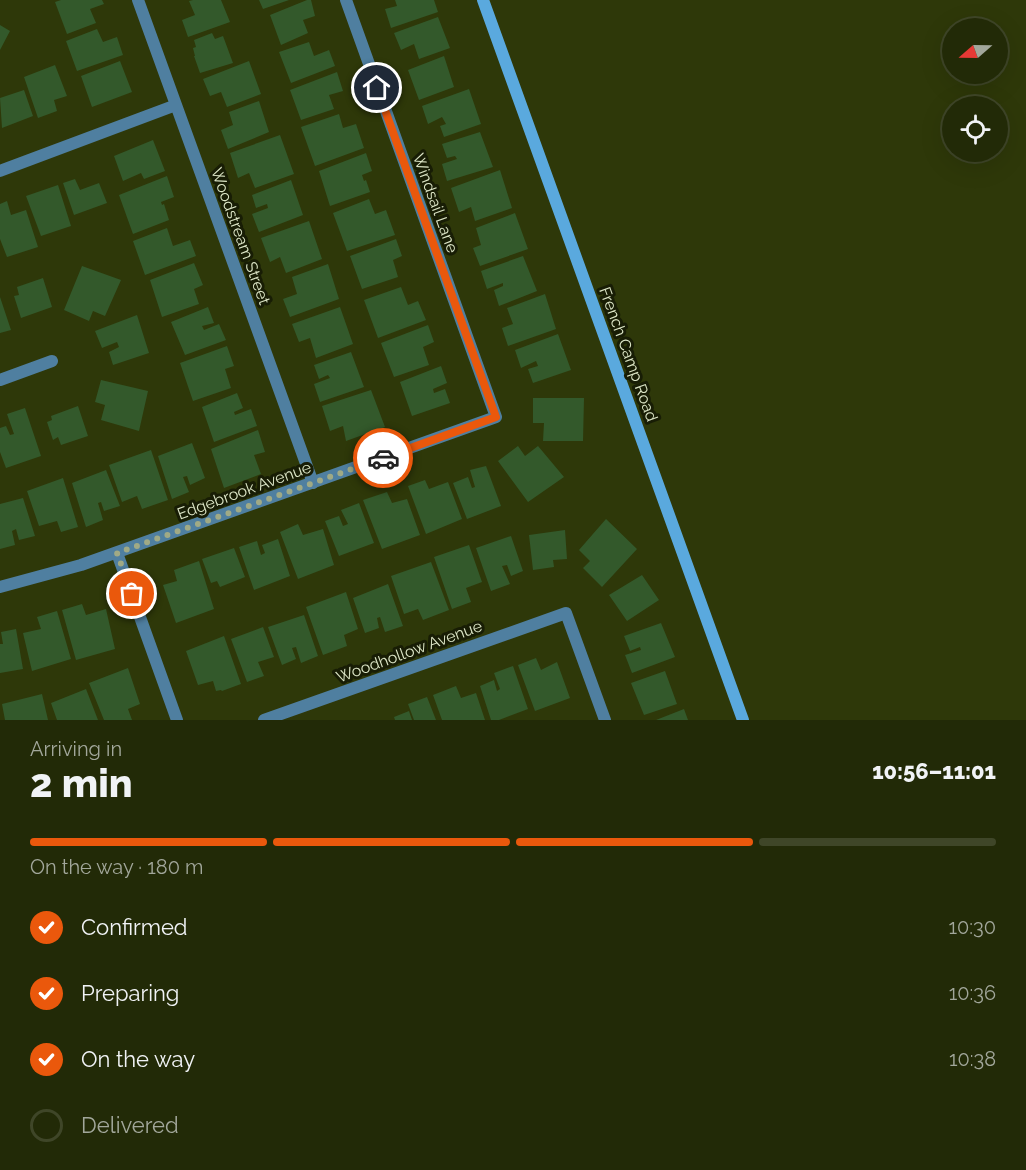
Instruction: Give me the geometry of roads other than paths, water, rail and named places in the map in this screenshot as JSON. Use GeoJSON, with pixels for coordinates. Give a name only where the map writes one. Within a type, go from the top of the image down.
{"type":"FeatureCollection","features":[{"type":"Feature","properties":{"kind":"street","name":"Woodstream Street"},"geometry":{"type":"LineString","coordinates":[[138,0],[313,483]]}},
{"type":"Feature","properties":{"kind":"street","name":"Windsail Lane"},"geometry":{"type":"LineString","coordinates":[[346,0],[496,417]]}},
{"type":"Feature","properties":{"kind":"street","name":"French Camp Road"},"geometry":{"type":"LineString","coordinates":[[483,0],[743,720]]}},
{"type":"Feature","properties":{"kind":"street"},"geometry":{"type":"LineString","coordinates":[[0,171],[176,105]]}},
{"type":"Feature","properties":{"kind":"street"},"geometry":{"type":"LineString","coordinates":[[0,380],[52,361]]}},
{"type":"Feature","properties":{"kind":"street","name":"Edgebrook Avenue"},"geometry":{"type":"LineString","coordinates":[[0,587],[117,553],[496,417]]}},
{"type":"Feature","properties":{"kind":"street"},"geometry":{"type":"LineString","coordinates":[[117,553],[177,720]]}},
{"type":"Feature","properties":{"kind":"street","name":"Woodhollow Avenue"},"geometry":{"type":"LineString","coordinates":[[264,720],[566,613],[605,720]]}}]}
